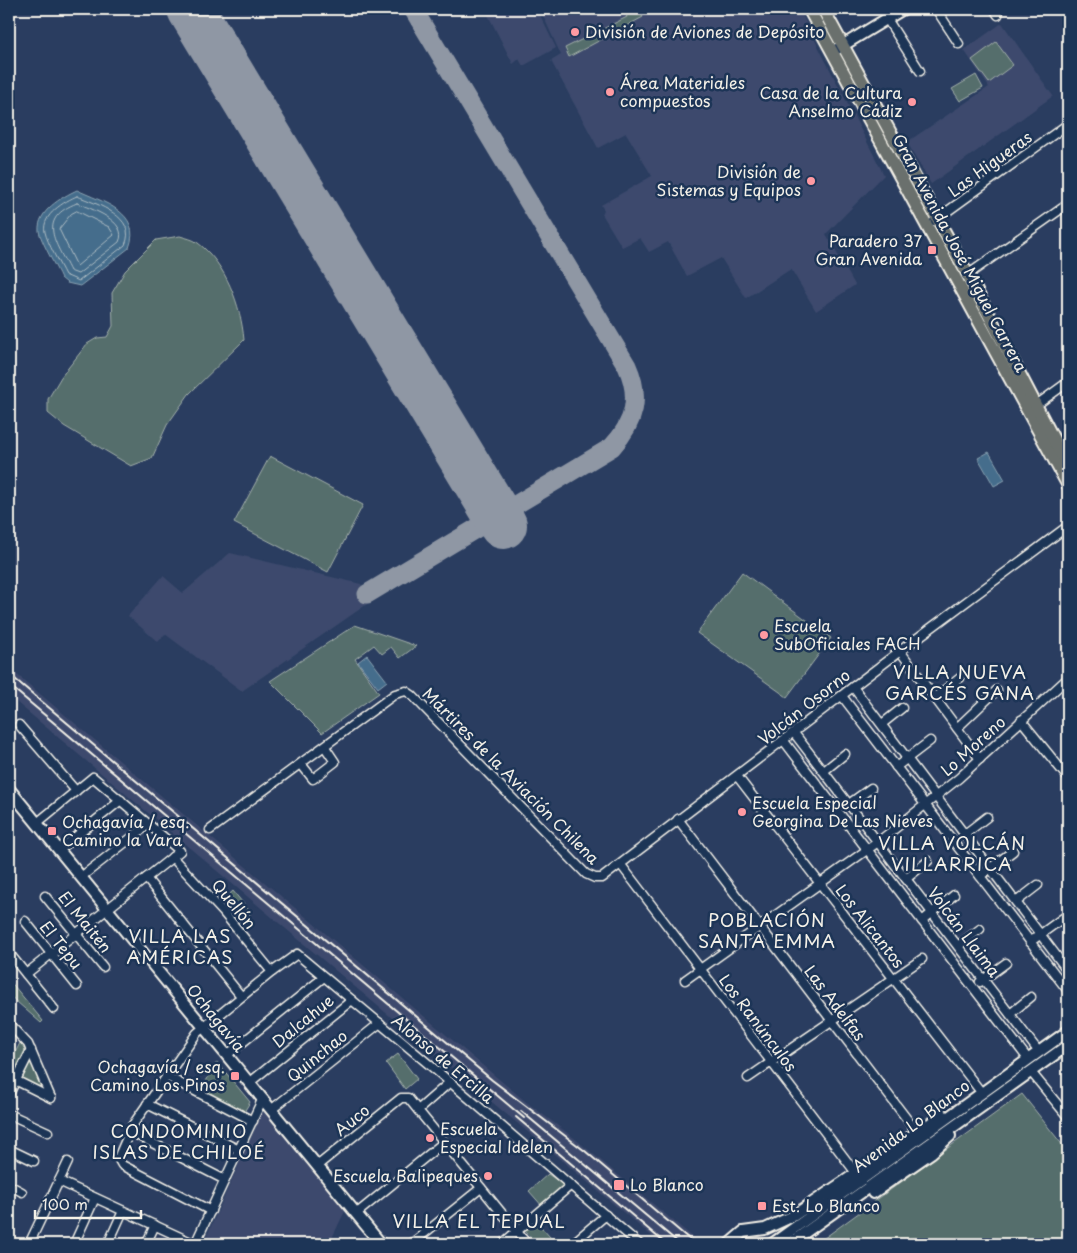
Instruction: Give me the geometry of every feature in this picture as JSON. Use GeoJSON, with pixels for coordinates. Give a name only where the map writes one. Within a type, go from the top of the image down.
{"type":"FeatureCollection","features":[{"type":"Feature","properties":{"kind":"main road","name":"Gran Avenida José Miguel Carrera"},"geometry":{"type":"LineString","coordinates":[[809,9],[956,282],[1068,484]]}},
{"type":"Feature","properties":{"kind":"main road","name":"Gran Avenida José Miguel Carrera"},"geometry":{"type":"LineString","coordinates":[[823,9],[968,275],[1068,467]]}},
{"type":"Feature","properties":{"kind":"main road"},"geometry":{"type":"LineString","coordinates":[[832,52],[887,20],[899,10]]}},
{"type":"Feature","properties":{"kind":"main road","name":"Ochagavía"},"geometry":{"type":"LineString","coordinates":[[10,794],[37,823],[381,1244]]}},
{"type":"Feature","properties":{"kind":"main road","name":"Avenida Lo Blanco"},"geometry":{"type":"LineString","coordinates":[[772,1244],[862,1181],[1028,1059],[1067,1038]]}},
{"type":"Feature","properties":{"kind":"main road","name":"Avenida Lo Blanco"},"geometry":{"type":"LineString","coordinates":[[788,1244],[862,1181],[969,1116],[1031,1072],[1067,1038]]}},
{"type":"Feature","properties":{"kind":"main road"},"geometry":{"type":"LineString","coordinates":[[728,1244],[743,1232],[765,1229],[783,1222],[862,1181],[916,1131],[961,1107]]}},
{"type":"Feature","properties":{"kind":"main road"},"geometry":{"type":"LineString","coordinates":[[798,1244],[931,1153],[952,1135],[969,1116]]}},
{"type":"Feature","properties":{"kind":"street"},"geometry":{"type":"LineString","coordinates":[[936,9],[959,44]]}},
{"type":"Feature","properties":{"kind":"street"},"geometry":{"type":"LineString","coordinates":[[887,20],[920,71]]}},
{"type":"Feature","properties":{"kind":"street","name":"Las Higueras"},"geometry":{"type":"LineString","coordinates":[[927,226],[1068,124]]}},
{"type":"Feature","properties":{"kind":"street"},"geometry":{"type":"LineString","coordinates":[[956,282],[1068,204]]}},
{"type":"Feature","properties":{"kind":"street"},"geometry":{"type":"LineString","coordinates":[[1035,406],[1068,382]]}},
{"type":"Feature","properties":{"kind":"street","name":"Volcán Osorno"},"geometry":{"type":"LineString","coordinates":[[606,876],[678,819],[1068,526]]}},
{"type":"Feature","properties":{"kind":"street"},"geometry":{"type":"LineString","coordinates":[[900,651],[959,726],[980,759]]}},
{"type":"Feature","properties":{"kind":"street"},"geometry":{"type":"LineString","coordinates":[[936,696],[960,678]]}},
{"type":"Feature","properties":{"kind":"street","name":"Lo Moreno"},"geometry":{"type":"LineString","coordinates":[[685,980],[868,850],[980,759],[1068,678]]}},
{"type":"Feature","properties":{"kind":"street"},"geometry":{"type":"LineString","coordinates":[[853,687],[1068,969]]}},
{"type":"Feature","properties":{"kind":"street"},"geometry":{"type":"LineString","coordinates":[[959,726],[997,690]]}},
{"type":"Feature","properties":{"kind":"street","name":"Mártires de la Aviación Chilena"},"geometry":{"type":"LineString","coordinates":[[210,830],[397,693],[408,692],[586,874],[595,878],[606,876]]}},
{"type":"Feature","properties":{"kind":"street"},"geometry":{"type":"LineString","coordinates":[[842,696],[1068,991]]}},
{"type":"Feature","properties":{"kind":"street"},"geometry":{"type":"LineString","coordinates":[[882,724],[902,708]]}},
{"type":"Feature","properties":{"kind":"street"},"geometry":{"type":"LineString","coordinates":[[1022,720],[1068,778]]}},
{"type":"Feature","properties":{"kind":"street"},"geometry":{"type":"LineString","coordinates":[[19,725],[76,791]]}},
{"type":"Feature","properties":{"kind":"street","name":"Volcán Llaima"},"geometry":{"type":"LineString","coordinates":[[794,733],[1039,1052]]}},
{"type":"Feature","properties":{"kind":"street","name":"Volcán Llaima"},"geometry":{"type":"LineString","coordinates":[[784,741],[974,986],[1028,1059]]}},
{"type":"Feature","properties":{"kind":"street"},"geometry":{"type":"LineString","coordinates":[[896,767],[930,741]]}},
{"type":"Feature","properties":{"kind":"street"},"geometry":{"type":"LineString","coordinates":[[301,764],[313,779],[335,762],[325,747]]}},
{"type":"Feature","properties":{"kind":"street"},"geometry":{"type":"LineString","coordinates":[[824,771],[845,754]]}},
{"type":"Feature","properties":{"kind":"street","name":"Los Alicantos"},"geometry":{"type":"LineString","coordinates":[[737,776],[981,1092]]}},
{"type":"Feature","properties":{"kind":"street"},"geometry":{"type":"LineString","coordinates":[[26,974],[180,851],[94,777],[37,823]]}},
{"type":"Feature","properties":{"kind":"street"},"geometry":{"type":"LineString","coordinates":[[849,804],[871,788]]}},
{"type":"Feature","properties":{"kind":"street"},"geometry":{"type":"LineString","coordinates":[[59,850],[121,800]]}},
{"type":"Feature","properties":{"kind":"street"},"geometry":{"type":"LineString","coordinates":[[965,834],[987,817]]}},
{"type":"Feature","properties":{"kind":"street","name":"Las Adelfas"},"geometry":{"type":"LineString","coordinates":[[678,819],[916,1131]]}},
{"type":"Feature","properties":{"kind":"street"},"geometry":{"type":"LineString","coordinates":[[81,877],[149,824]]}},
{"type":"Feature","properties":{"kind":"street"},"geometry":{"type":"LineString","coordinates":[[980,876],[1013,851]]}},
{"type":"Feature","properties":{"kind":"street","name":"Quellón"},"geometry":{"type":"LineString","coordinates":[[172,857],[223,912],[272,972]]}},
{"type":"Feature","properties":{"kind":"street"},"geometry":{"type":"LineString","coordinates":[[906,878],[928,861]]}},
{"type":"Feature","properties":{"kind":"street","name":"Los Ranúnculos"},"geometry":{"type":"LineString","coordinates":[[621,865],[862,1181]]}},
{"type":"Feature","properties":{"kind":"street"},"geometry":{"type":"LineString","coordinates":[[146,878],[242,996]]}},
{"type":"Feature","properties":{"kind":"street"},"geometry":{"type":"LineString","coordinates":[[1016,902],[1038,884]]}},
{"type":"Feature","properties":{"kind":"street","name":"El Maitén"},"geometry":{"type":"LineString","coordinates":[[45,896],[103,967]]}},
{"type":"Feature","properties":{"kind":"street"},"geometry":{"type":"LineString","coordinates":[[922,921],[954,896]]}},
{"type":"Feature","properties":{"kind":"street"},"geometry":{"type":"LineString","coordinates":[[1030,942],[1063,918]]}},
{"type":"Feature","properties":{"kind":"street","name":"El Tepu"},"geometry":{"type":"LineString","coordinates":[[24,921],[77,986]]}},
{"type":"Feature","properties":{"kind":"street"},"geometry":{"type":"LineString","coordinates":[[958,946],[980,929]]}},
{"type":"Feature","properties":{"kind":"street"},"geometry":{"type":"LineString","coordinates":[[9,953],[54,1009]]}},
{"type":"Feature","properties":{"kind":"street","name":"Alonso de Ercilla"},"geometry":{"type":"LineString","coordinates":[[272,972],[297,954],[639,1244]]}},
{"type":"Feature","properties":{"kind":"street"},"geometry":{"type":"LineString","coordinates":[[748,1078],[893,977],[922,959]]}},
{"type":"Feature","properties":{"kind":"street"},"geometry":{"type":"LineString","coordinates":[[974,986],[1006,963]]}},
{"type":"Feature","properties":{"kind":"street"},"geometry":{"type":"LineString","coordinates":[[211,1211],[119,1162],[118,1158],[129,1131],[166,1076],[204,1027],[272,972]]}},
{"type":"Feature","properties":{"kind":"street"},"geometry":{"type":"LineString","coordinates":[[226,1055],[324,977]]}},
{"type":"Feature","properties":{"kind":"street"},"geometry":{"type":"LineString","coordinates":[[1010,1014],[1031,997]]}},
{"type":"Feature","properties":{"kind":"street","name":"Dalcahue"},"geometry":{"type":"LineString","coordinates":[[248,1083],[352,1000]]}},
{"type":"Feature","properties":{"kind":"street"},"geometry":{"type":"LineString","coordinates":[[9,1024],[24,1038],[31,1050],[51,1098],[12,1079]]}},
{"type":"Feature","properties":{"kind":"street","name":"Quinchao"},"geometry":{"type":"LineString","coordinates":[[271,1110],[380,1024]]}},
{"type":"Feature","properties":{"kind":"street"},"geometry":{"type":"LineString","coordinates":[[9,1094],[12,1079],[31,1050]]}},
{"type":"Feature","properties":{"kind":"street"},"geometry":{"type":"LineString","coordinates":[[1031,1072],[1068,1117]]}},
{"type":"Feature","properties":{"kind":"street"},"geometry":{"type":"LineString","coordinates":[[166,1076],[253,1121]]}},
{"type":"Feature","properties":{"kind":"street"},"geometry":{"type":"LineString","coordinates":[[450,1082],[418,1110],[527,1244]]}},
{"type":"Feature","properties":{"kind":"street","name":"Auco"},"geometry":{"type":"LineString","coordinates":[[317,1166],[401,1098],[405,1098],[418,1110]]}},
{"type":"Feature","properties":{"kind":"street"},"geometry":{"type":"LineString","coordinates":[[59,1181],[195,1244],[262,1100]]}},
{"type":"Feature","properties":{"kind":"street"},"geometry":{"type":"LineString","coordinates":[[147,1104],[239,1150]]}},
{"type":"Feature","properties":{"kind":"street"},"geometry":{"type":"LineString","coordinates":[[9,1114],[48,1132]]}},
{"type":"Feature","properties":{"kind":"street"},"geometry":{"type":"LineString","coordinates":[[129,1131],[225,1180]]}},
{"type":"Feature","properties":{"kind":"street"},"geometry":{"type":"LineString","coordinates":[[356,1214],[444,1142]]}},
{"type":"Feature","properties":{"kind":"street"},"geometry":{"type":"LineString","coordinates":[[9,1149],[34,1161]]}},
{"type":"Feature","properties":{"kind":"street"},"geometry":{"type":"LineString","coordinates":[[29,1244],[68,1162]]}},
{"type":"Feature","properties":{"kind":"street"},"geometry":{"type":"LineString","coordinates":[[9,1185],[22,1192]]}},
{"type":"Feature","properties":{"kind":"street"},"geometry":{"type":"LineString","coordinates":[[502,1244],[571,1185]]}},
{"type":"Feature","properties":{"kind":"street"},"geometry":{"type":"LineString","coordinates":[[411,1244],[481,1188]]}},
{"type":"Feature","properties":{"kind":"street"},"geometry":{"type":"LineString","coordinates":[[74,1244],[95,1198]]}},
{"type":"Feature","properties":{"kind":"street"},"geometry":{"type":"LineString","coordinates":[[108,1244],[123,1211]]}},
{"type":"Feature","properties":{"kind":"street"},"geometry":{"type":"LineString","coordinates":[[572,1244],[606,1216]]}},
{"type":"Feature","properties":{"kind":"street"},"geometry":{"type":"LineString","coordinates":[[146,1244],[155,1226]]}},
{"type":"Feature","properties":{"kind":"shaded area"},"geometry":{"type":"Polygon","coordinates":[[[485,9],[537,9],[556,48],[523,66],[519,59],[513,64],[485,9]]]}},
{"type":"Feature","properties":{"kind":"shaded area"},"geometry":{"type":"Polygon","coordinates":[[[540,9],[799,9],[884,175],[826,234],[855,285],[816,311],[791,269],[746,298],[721,258],[687,276],[668,242],[649,252],[640,238],[622,247],[602,214],[604,210],[601,205],[652,176],[626,133],[598,148],[551,61],[561,55],[540,9]]]}},
{"type":"Feature","properties":{"kind":"shaded area"},"geometry":{"type":"Polygon","coordinates":[[[1002,23],[1053,96],[931,184],[907,142],[989,87],[964,50],[1002,23]]]}},
{"type":"Feature","properties":{"kind":"shaded area"},"geometry":{"type":"Polygon","coordinates":[[[230,553],[361,584],[373,600],[242,691],[165,634],[158,642],[128,616],[163,576],[183,593],[230,553]]]}},
{"type":"Feature","properties":{"kind":"shaded area"},"geometry":{"type":"Polygon","coordinates":[[[9,668],[525,1101],[574,1138],[701,1244],[661,1244],[9,696],[9,668]]]}},
{"type":"Feature","properties":{"kind":"shaded area"},"geometry":{"type":"Polygon","coordinates":[[[263,1111],[345,1211],[329,1244],[203,1244],[263,1111]]]}},
{"type":"Feature","properties":{"kind":"green space"},"geometry":{"type":"Polygon","coordinates":[[[623,9],[638,9],[643,17],[569,57],[565,48],[627,17],[623,9]]]}},
{"type":"Feature","properties":{"kind":"green space"},"geometry":{"type":"Polygon","coordinates":[[[996,42],[1013,65],[989,83],[972,60],[996,42]]]}},
{"type":"Feature","properties":{"kind":"green space"},"geometry":{"type":"Polygon","coordinates":[[[976,75],[983,88],[960,101],[952,89],[976,75]]]}},
{"type":"Feature","properties":{"kind":"green space"},"geometry":{"type":"Polygon","coordinates":[[[180,236],[198,243],[217,262],[236,300],[244,340],[189,394],[167,425],[152,458],[131,466],[64,426],[48,413],[48,399],[61,377],[87,344],[97,338],[107,337],[113,326],[112,293],[125,271],[156,240],[180,236]]]}},
{"type":"Feature","properties":{"kind":"green space"},"geometry":{"type":"Polygon","coordinates":[[[270,456],[363,505],[328,572],[234,523],[270,456]]]}},
{"type":"Feature","properties":{"kind":"green space","name":"Escuela SubOficiales FACH"},"geometry":{"type":"Polygon","coordinates":[[[742,572],[831,638],[787,697],[697,633],[742,572]]]}},
{"type":"Feature","properties":{"kind":"green space"},"geometry":{"type":"Polygon","coordinates":[[[355,625],[416,646],[400,658],[391,647],[382,654],[374,645],[355,659],[379,693],[322,733],[270,681],[355,625]]]}},
{"type":"Feature","properties":{"kind":"green space"},"geometry":{"type":"Polygon","coordinates":[[[233,891],[251,913],[240,922],[223,900],[233,891]]]}},
{"type":"Feature","properties":{"kind":"green space"},"geometry":{"type":"Polygon","coordinates":[[[9,980],[43,1021],[41,1023],[9,995],[9,980]]]}},
{"type":"Feature","properties":{"kind":"green space"},"geometry":{"type":"Polygon","coordinates":[[[20,1043],[28,1047],[13,1075],[9,1072],[9,1050],[15,1053],[20,1043]]]}},
{"type":"Feature","properties":{"kind":"green space"},"geometry":{"type":"Polygon","coordinates":[[[398,1054],[417,1079],[405,1089],[386,1063],[398,1054]]]}},
{"type":"Feature","properties":{"kind":"green space"},"geometry":{"type":"Polygon","coordinates":[[[30,1057],[46,1091],[20,1078],[30,1057]]]}},
{"type":"Feature","properties":{"kind":"green space"},"geometry":{"type":"Polygon","coordinates":[[[217,1062],[250,1102],[244,1112],[201,1090],[217,1062]]]}},
{"type":"Feature","properties":{"kind":"green space"},"geometry":{"type":"Polygon","coordinates":[[[1022,1094],[1068,1152],[1068,1244],[816,1244],[1022,1094]]]}},
{"type":"Feature","properties":{"kind":"green space"},"geometry":{"type":"Polygon","coordinates":[[[548,1174],[566,1187],[543,1207],[529,1191],[548,1174]]]}},
{"type":"Feature","properties":{"kind":"green space"},"geometry":{"type":"Polygon","coordinates":[[[536,1221],[556,1244],[537,1244],[525,1231],[536,1221]]]}},
{"type":"Feature","properties":{"kind":"water"},"geometry":{"type":"Polygon","coordinates":[[[77,190],[118,210],[130,225],[132,236],[129,248],[80,286],[67,283],[61,278],[39,231],[39,224],[46,211],[58,201],[77,190]]]}},
{"type":"Feature","properties":{"kind":"water"},"geometry":{"type":"Polygon","coordinates":[[[989,452],[1005,480],[994,486],[978,458],[989,452]]]}},
{"type":"Feature","properties":{"kind":"water"},"geometry":{"type":"Polygon","coordinates":[[[367,655],[387,681],[378,688],[358,662],[367,655]]]}},
{"type":"Feature","properties":{"kind":"taxiway"},"geometry":{"type":"LineString","coordinates":[[367,594],[612,447],[620,438],[631,419],[634,399],[634,388],[627,366],[413,9]]}},
{"type":"Feature","properties":{"kind":"runway"},"geometry":{"type":"LineString","coordinates":[[191,9],[503,525]]}},
{"type":"Feature","properties":{"kind":"railway"},"geometry":{"type":"LineString","coordinates":[[9,674],[492,1080],[585,1151],[695,1244]]}},
{"type":"Feature","properties":{"kind":"railway"},"geometry":{"type":"LineString","coordinates":[[9,685],[524,1118]]}},
{"type":"Feature","properties":{"kind":"railway"},"geometry":{"type":"LineString","coordinates":[[521,1111],[680,1244]]}},
{"type":"Feature","properties":{"kind":"railway"},"geometry":{"type":"LineString","coordinates":[[516,1117],[666,1244]]}},
{"type":"Feature","properties":{"kind":"place","name":"División de Aviones de Depósito"},"geometry":{"type":"Point","coordinates":[575,32]}},
{"type":"Feature","properties":{"kind":"place","name":"Área Materiales compuestos"},"geometry":{"type":"Point","coordinates":[610,92]}},
{"type":"Feature","properties":{"kind":"place","name":"Casa de la Cultura Anselmo Cádiz"},"geometry":{"type":"Point","coordinates":[912,102]}},
{"type":"Feature","properties":{"kind":"place","name":"División de Sistemas y Equipos"},"geometry":{"type":"Point","coordinates":[811,181]}},
{"type":"Feature","properties":{"kind":"place","name":"Paradero 37 Gran Avenida"},"geometry":{"type":"Point","coordinates":[932,250]}},
{"type":"Feature","properties":{"kind":"place","name":"Escuela SubOficiales FACH"},"geometry":{"type":"Point","coordinates":[764,635]}},
{"type":"Feature","properties":{"kind":"place","name":"Escuela Especial Georgina De Las Nieves"},"geometry":{"type":"Point","coordinates":[742,812]}},
{"type":"Feature","properties":{"kind":"place","name":"Ochagavía / esq. Camino la Vara"},"geometry":{"type":"Point","coordinates":[52,831]}},
{"type":"Feature","properties":{"kind":"place","name":"Ochagavía / esq. Camino Los Pinos"},"geometry":{"type":"Point","coordinates":[235,1076]}},
{"type":"Feature","properties":{"kind":"place","name":"Escuela Especial Idelen"},"geometry":{"type":"Point","coordinates":[430,1138]}},
{"type":"Feature","properties":{"kind":"place","name":"Escuela Balipeques"},"geometry":{"type":"Point","coordinates":[488,1176]}},
{"type":"Feature","properties":{"kind":"place","name":"Lo Blanco"},"geometry":{"type":"Point","coordinates":[619,1185]}},
{"type":"Feature","properties":{"kind":"place","name":"Est. Lo Blanco"},"geometry":{"type":"Point","coordinates":[762,1206]}},
{"type":"Feature","properties":{"kind":"district","name":"VILLA NUEVA GARCÉS GANA"},"geometry":{"type":"Point","coordinates":[960,683]}},
{"type":"Feature","properties":{"kind":"district","name":"VILLA VOLCÁN VILLARRICA"},"geometry":{"type":"Point","coordinates":[952,854]}},
{"type":"Feature","properties":{"kind":"district","name":"POBLACIÓN SANTA EMMA"},"geometry":{"type":"Point","coordinates":[767,931]}},
{"type":"Feature","properties":{"kind":"district","name":"VILLA LAS AMÉRICAS"},"geometry":{"type":"Point","coordinates":[180,948]}},
{"type":"Feature","properties":{"kind":"district","name":"CONDOMINIO ISLAS DE CHILOÉ"},"geometry":{"type":"Point","coordinates":[179,1142]}},
{"type":"Feature","properties":{"kind":"district","name":"VILLA EL TEPUAL"},"geometry":{"type":"Point","coordinates":[479,1222]}}]}
